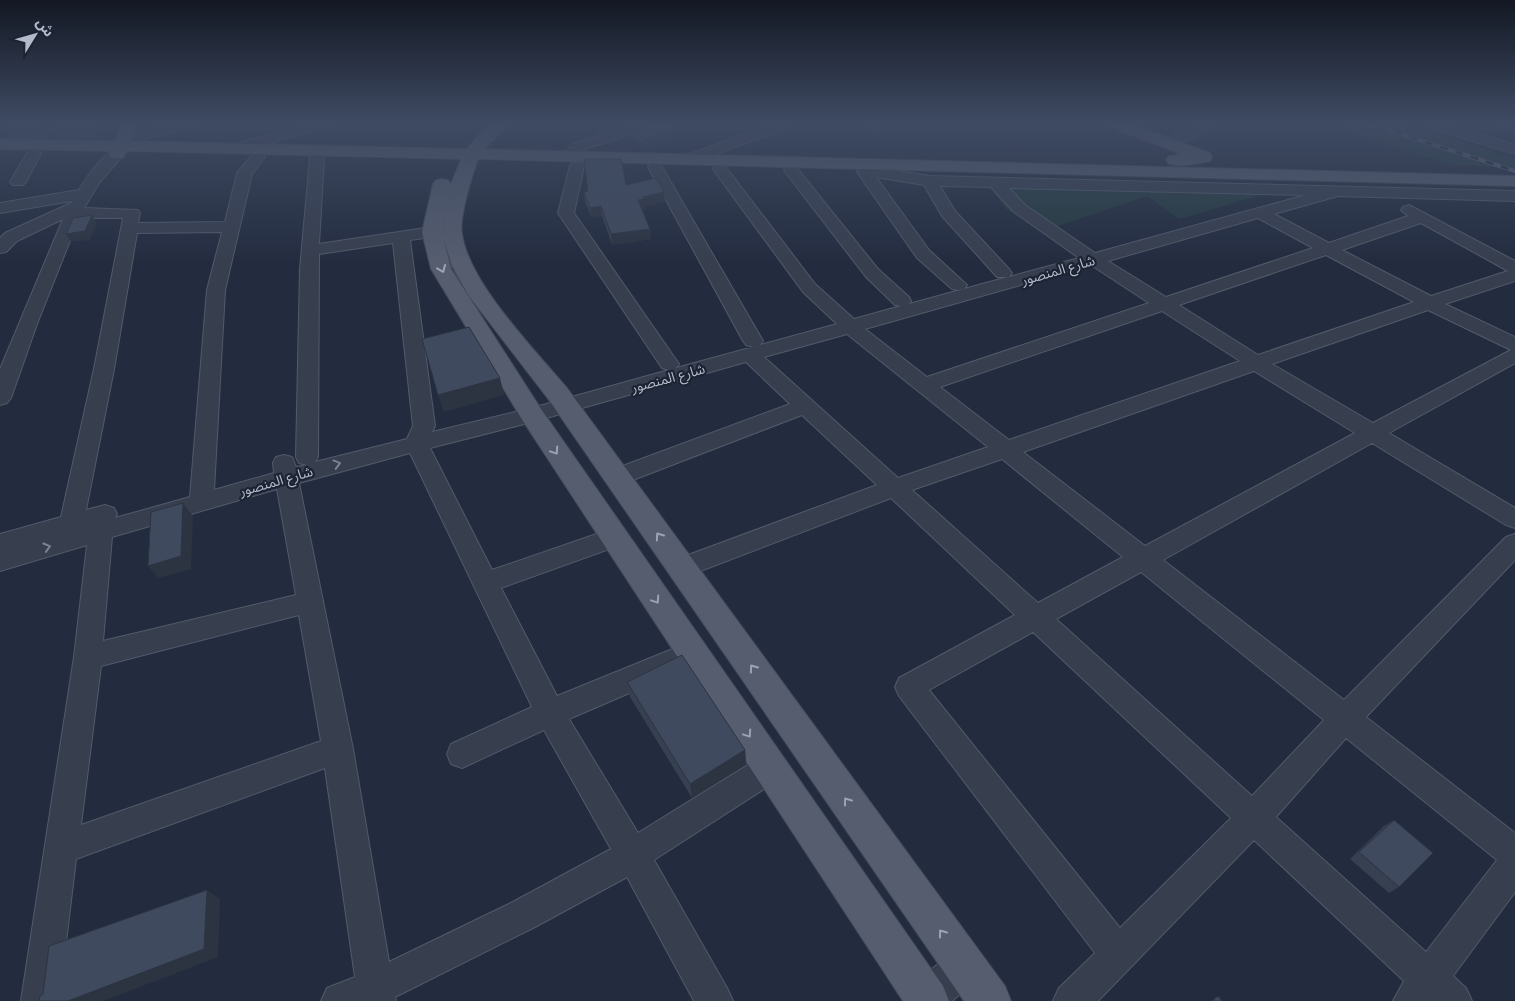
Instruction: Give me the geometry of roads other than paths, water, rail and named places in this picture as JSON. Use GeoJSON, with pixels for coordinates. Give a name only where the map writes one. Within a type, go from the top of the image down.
{"type":"FeatureCollection","features":[{"type":"Feature","properties":{"kind":"main road"},"geometry":{"type":"LineString","coordinates":[[455,169],[432,232],[441,269],[528,409],[927,1000]]}},
{"type":"Feature","properties":{"kind":"main road"},"geometry":{"type":"LineString","coordinates":[[460,169],[460,184],[452,233],[462,266],[480,296],[562,400],[990,1001]]}},
{"type":"Feature","properties":{"kind":"main road"},"geometry":{"type":"LineString","coordinates":[[785,169],[921,174],[1515,189]]}},
{"type":"Feature","properties":{"kind":"main road"},"geometry":{"type":"LineString","coordinates":[[861,169],[921,174],[1515,182]]}},
{"type":"Feature","properties":{"kind":"street"},"geometry":{"type":"LineString","coordinates":[[18,182],[25,169]]}},
{"type":"Feature","properties":{"kind":"street"},"geometry":{"type":"LineString","coordinates":[[0,398],[14,356],[77,205],[101,169]]}},
{"type":"Feature","properties":{"kind":"street"},"geometry":{"type":"LineString","coordinates":[[201,494],[216,290],[245,173],[248,169]]}},
{"type":"Feature","properties":{"kind":"street"},"geometry":{"type":"LineString","coordinates":[[316,169],[293,466],[310,602],[338,749],[376,994]]}},
{"type":"Feature","properties":{"kind":"street"},"geometry":{"type":"LineString","coordinates":[[572,169],[566,212],[669,364]]}},
{"type":"Feature","properties":{"kind":"street"},"geometry":{"type":"LineString","coordinates":[[656,169],[751,348],[805,406],[1253,818],[1432,994],[1515,864]]}},
{"type":"Feature","properties":{"kind":"street"},"geometry":{"type":"LineString","coordinates":[[736,169],[809,288],[845,322],[1515,854]]}},
{"type":"Feature","properties":{"kind":"street"},"geometry":{"type":"LineString","coordinates":[[791,170],[872,272],[902,301]]}},
{"type":"Feature","properties":{"kind":"street"},"geometry":{"type":"LineString","coordinates":[[869,172],[923,254],[958,285]]}},
{"type":"Feature","properties":{"kind":"street"},"geometry":{"type":"LineString","coordinates":[[921,174],[996,183],[1515,196]]}},
{"type":"Feature","properties":{"kind":"street"},"geometry":{"type":"LineString","coordinates":[[921,174],[948,213],[1003,273]]}},
{"type":"Feature","properties":{"kind":"street"},"geometry":{"type":"LineString","coordinates":[[996,183],[1019,208],[1089,256],[1371,434],[1515,519]]}},
{"type":"Feature","properties":{"kind":"street","name":"شارع المنصور"},"geometry":{"type":"LineString","coordinates":[[845,322],[902,301],[958,285],[1003,273],[1089,256],[1296,191]]}},
{"type":"Feature","properties":{"kind":"street","name":"شارع المنصور"},"geometry":{"type":"LineString","coordinates":[[0,544],[72,531],[293,466],[528,409],[1089,256],[1335,192]]}},
{"type":"Feature","properties":{"kind":"street"},"geometry":{"type":"LineString","coordinates":[[1378,193],[1515,268]]}},
{"type":"Feature","properties":{"kind":"street"},"geometry":{"type":"LineString","coordinates":[[0,248],[11,237],[77,205]]}},
{"type":"Feature","properties":{"kind":"street"},"geometry":{"type":"LineString","coordinates":[[0,208],[77,205],[132,213],[108,351],[72,531]]}},
{"type":"Feature","properties":{"kind":"street"},"geometry":{"type":"LineString","coordinates":[[1260,213],[1429,303],[1515,345]]}},
{"type":"Feature","properties":{"kind":"street"},"geometry":{"type":"LineString","coordinates":[[924,385],[1422,217]]}},
{"type":"Feature","properties":{"kind":"street"},"geometry":{"type":"LineString","coordinates":[[130,228],[232,227]]}},
{"type":"Feature","properties":{"kind":"street"},"geometry":{"type":"LineString","coordinates":[[311,250],[432,232]]}},
{"type":"Feature","properties":{"kind":"street"},"geometry":{"type":"LineString","coordinates":[[401,236],[420,435],[485,583],[550,713],[633,854],[714,1001]]}},
{"type":"Feature","properties":{"kind":"street"},"geometry":{"type":"LineString","coordinates":[[682,568],[894,488],[1515,275]]}},
{"type":"Feature","properties":{"kind":"street","name":"شارع المنصور"},"geometry":{"type":"LineString","coordinates":[[562,400],[669,364],[751,348]]}},
{"type":"Feature","properties":{"kind":"street"},"geometry":{"type":"LineString","coordinates":[[1118,954],[909,687],[1515,355]]}},
{"type":"Feature","properties":{"kind":"street"},"geometry":{"type":"LineString","coordinates":[[616,477],[805,406]]}},
{"type":"Feature","properties":{"kind":"street","name":"شارع المنصور"},"geometry":{"type":"LineString","coordinates":[[293,466],[420,435]]}},
{"type":"Feature","properties":{"kind":"street"},"geometry":{"type":"LineString","coordinates":[[40,1001],[88,657],[102,523]]}},
{"type":"Feature","properties":{"kind":"street","name":"شارع المنصور"},"geometry":{"type":"LineString","coordinates":[[0,561],[72,531]]}},
{"type":"Feature","properties":{"kind":"street"},"geometry":{"type":"LineString","coordinates":[[485,583],[614,537]]}},
{"type":"Feature","properties":{"kind":"street"},"geometry":{"type":"LineString","coordinates":[[1072,1001],[1253,818],[1345,719],[1515,544]]}},
{"type":"Feature","properties":{"kind":"street"},"geometry":{"type":"LineString","coordinates":[[88,657],[310,602]]}},
{"type":"Feature","properties":{"kind":"street"},"geometry":{"type":"LineString","coordinates":[[462,754],[550,713],[692,653]]}},
{"type":"Feature","properties":{"kind":"street"},"geometry":{"type":"LineString","coordinates":[[61,848],[338,749]]}},
{"type":"Feature","properties":{"kind":"street"},"geometry":{"type":"LineString","coordinates":[[340,1001],[376,994],[523,915],[633,854],[770,768]]}},
{"type":"Feature","properties":{"kind":"street"},"geometry":{"type":"LineString","coordinates":[[927,1000],[965,966]]}},
{"type":"Feature","properties":{"kind":"railway"},"geometry":{"type":"LineString","coordinates":[[1508,169],[1515,171]]}}]}
